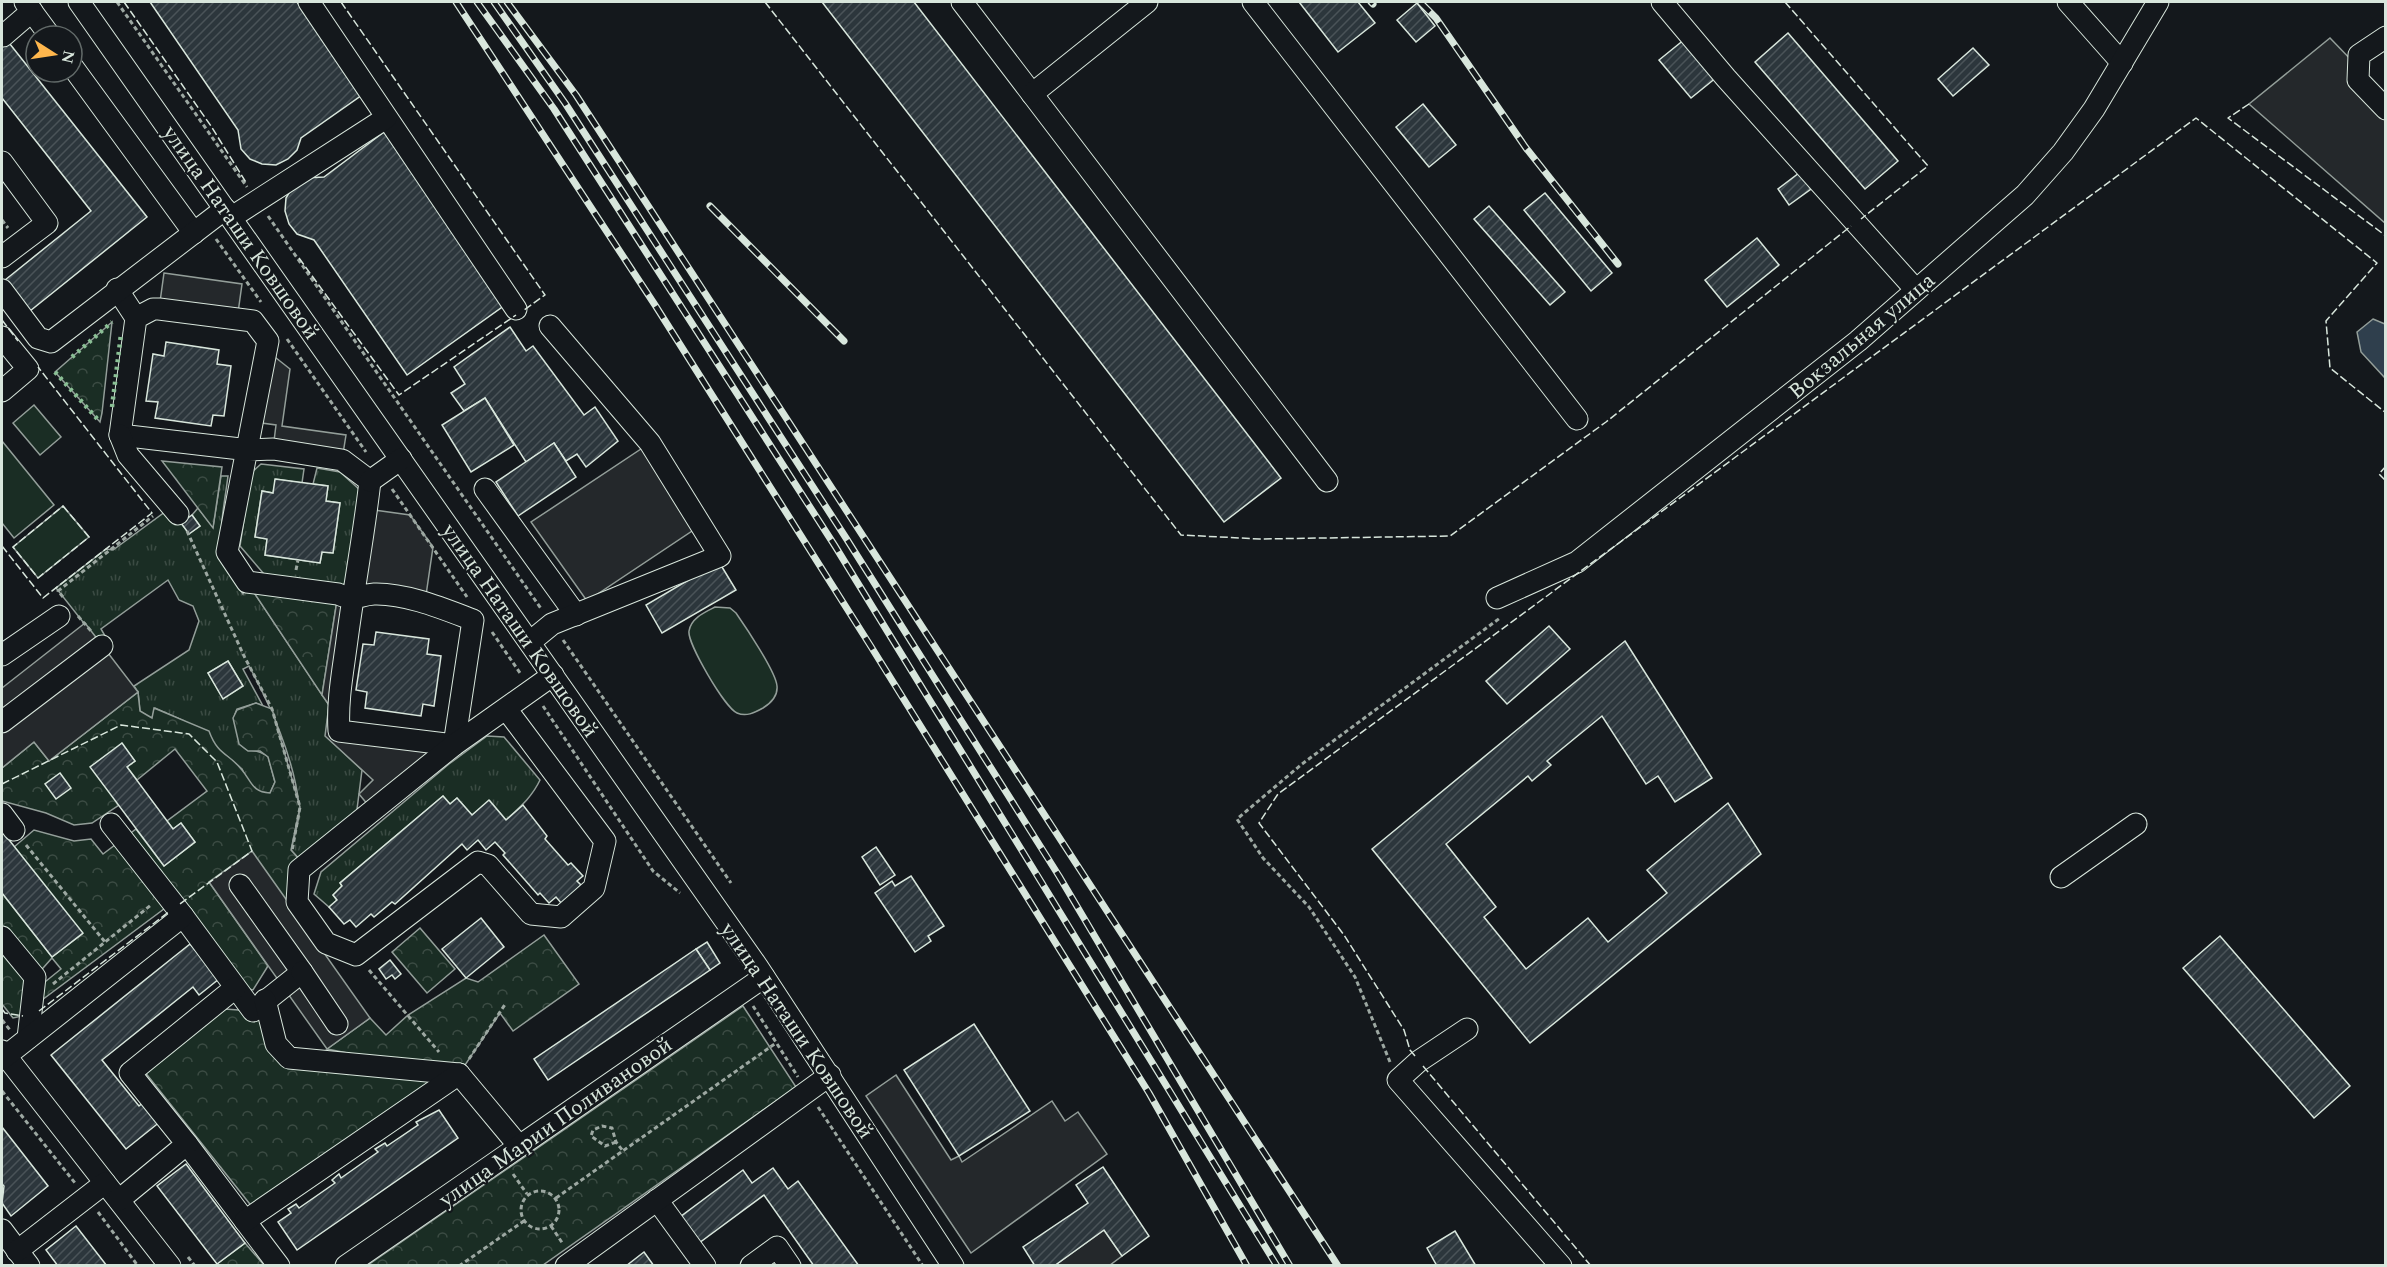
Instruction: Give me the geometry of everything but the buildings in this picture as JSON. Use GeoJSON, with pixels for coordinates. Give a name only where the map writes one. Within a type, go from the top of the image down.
{"type":"FeatureCollection","features":[{"type":"Feature","properties":{"kind":"street","name":"улица Наташи Ковшовой"},"geometry":{"type":"LineString","coordinates":[[80,2],[764,977],[953,1266]]}},
{"type":"Feature","properties":{"kind":"street"},"geometry":{"type":"LineString","coordinates":[[309,2],[516,309]]}},
{"type":"Feature","properties":{"kind":"street"},"geometry":{"type":"LineString","coordinates":[[962,2],[1327,481]]}},
{"type":"Feature","properties":{"kind":"street"},"geometry":{"type":"LineString","coordinates":[[1032,94],[1148,2]]}},
{"type":"Feature","properties":{"kind":"street"},"geometry":{"type":"LineString","coordinates":[[1253,2],[1577,419]]}},
{"type":"Feature","properties":{"kind":"street"},"geometry":{"type":"LineString","coordinates":[[1662,2],[1726,78],[1916,290]]}},
{"type":"Feature","properties":{"kind":"street"},"geometry":{"type":"LineString","coordinates":[[2068,2],[2122,63]]}},
{"type":"Feature","properties":{"kind":"street","name":"Вокзальная улица"},"geometry":{"type":"LineString","coordinates":[[1499,608],[1577,561],[1858,341],[2025,195],[2088,118],[2158,2]]}},
{"type":"Feature","properties":{"kind":"street"},"geometry":{"type":"LineString","coordinates":[[3,36],[29,6],[42,24]]}},
{"type":"Feature","properties":{"kind":"street"},"geometry":{"type":"LineString","coordinates":[[2385,37],[2359,54],[2358,80],[2385,109]]}},
{"type":"Feature","properties":{"kind":"street"},"geometry":{"type":"LineString","coordinates":[[84,82],[194,233]]}},
{"type":"Feature","properties":{"kind":"street"},"geometry":{"type":"LineString","coordinates":[[2,390],[28,369],[51,342],[117,289],[194,233],[229,213],[257,201],[386,118]]}},
{"type":"Feature","properties":{"kind":"street"},"geometry":{"type":"LineString","coordinates":[[2,162],[48,223],[2,257]]}},
{"type":"Feature","properties":{"kind":"street"},"geometry":{"type":"LineString","coordinates":[[117,289],[136,318],[120,435],[128,455],[173,509]]}},
{"type":"Feature","properties":{"kind":"street"},"geometry":{"type":"LineString","coordinates":[[2,290],[38,338],[51,342]]}},
{"type":"Feature","properties":{"kind":"street"},"geometry":{"type":"LineString","coordinates":[[136,318],[153,309],[159,309],[253,321],[268,341],[228,552],[247,582],[338,594],[352,600],[373,594],[425,602],[473,620]]}},
{"type":"Feature","properties":{"kind":"street"},"geometry":{"type":"LineString","coordinates":[[530,642],[552,624],[720,556],[650,443],[550,326]]}},
{"type":"Feature","properties":{"kind":"street"},"geometry":{"type":"LineString","coordinates":[[2,337],[28,369]]}},
{"type":"Feature","properties":{"kind":"street"},"geometry":{"type":"LineString","coordinates":[[120,435],[249,450],[273,448],[342,460],[370,481]]}},
{"type":"Feature","properties":{"kind":"street"},"geometry":{"type":"LineString","coordinates":[[401,459],[370,481],[338,708],[339,731],[454,746]]}},
{"type":"Feature","properties":{"kind":"street"},"geometry":{"type":"LineString","coordinates":[[485,489],[576,615]]}},
{"type":"Feature","properties":{"kind":"street"},"geometry":{"type":"LineString","coordinates":[[454,746],[473,620],[499,598]]}},
{"type":"Feature","properties":{"kind":"street"},"geometry":{"type":"LineString","coordinates":[[2,654],[65,608]]}},
{"type":"Feature","properties":{"kind":"street"},"geometry":{"type":"LineString","coordinates":[[2,722],[102,646]]}},
{"type":"Feature","properties":{"kind":"street"},"geometry":{"type":"LineString","coordinates":[[507,710],[605,842],[594,888],[561,917],[531,914],[488,865],[478,862],[356,955],[326,943],[297,902],[299,870],[454,746],[553,675]]}},
{"type":"Feature","properties":{"kind":"street"},"geometry":{"type":"LineString","coordinates":[[111,824],[253,1011],[302,972]]}},
{"type":"Feature","properties":{"kind":"street"},"geometry":{"type":"LineString","coordinates":[[2061,877],[2136,824]]}},
{"type":"Feature","properties":{"kind":"street"},"geometry":{"type":"LineString","coordinates":[[240,885],[337,1024]]}},
{"type":"Feature","properties":{"kind":"street"},"geometry":{"type":"LineString","coordinates":[[170,1266],[3,1055],[28,1038],[183,916]]}},
{"type":"Feature","properties":{"kind":"street"},"geometry":{"type":"LineString","coordinates":[[2,937],[35,977],[28,1038]]}},
{"type":"Feature","properties":{"kind":"street","name":"улица Марии Поливановой"},"geometry":{"type":"LineString","coordinates":[[346,1266],[764,977]]}},
{"type":"Feature","properties":{"kind":"street"},"geometry":{"type":"LineString","coordinates":[[235,988],[130,1073],[279,1266]]}},
{"type":"Feature","properties":{"kind":"street"},"geometry":{"type":"LineString","coordinates":[[266,1000],[276,1044],[289,1058],[459,1074],[519,1146]]}},
{"type":"Feature","properties":{"kind":"street"},"geometry":{"type":"LineString","coordinates":[[1467,1029],[1419,1061],[1398,1080],[1561,1266]]}},
{"type":"Feature","properties":{"kind":"street"},"geometry":{"type":"LineString","coordinates":[[245,1221],[459,1074]]}},
{"type":"Feature","properties":{"kind":"street"},"geometry":{"type":"LineString","coordinates":[[566,1266],[830,1075]]}},
{"type":"Feature","properties":{"kind":"street"},"geometry":{"type":"LineString","coordinates":[[119,1200],[187,1144]]}},
{"type":"Feature","properties":{"kind":"street"},"geometry":{"type":"LineString","coordinates":[[2,1230],[23,1258],[86,1197],[105,1183]]}},
{"type":"Feature","properties":{"kind":"street"},"geometry":{"type":"LineString","coordinates":[[657,1200],[705,1266]]}},
{"type":"Feature","properties":{"kind":"street"},"geometry":{"type":"LineString","coordinates":[[751,1266],[777,1247],[790,1266]]}},
{"type":"Feature","properties":{"kind":"path"},"geometry":{"type":"LineString","coordinates":[[117,2],[731,884]]}},
{"type":"Feature","properties":{"kind":"path"},"geometry":{"type":"LineString","coordinates":[[102,646],[65,608],[58,591],[173,509],[189,534],[244,656],[272,709],[300,807],[291,850],[303,867]]}},
{"type":"Feature","properties":{"kind":"path"},"geometry":{"type":"LineString","coordinates":[[1398,1080],[1355,977],[1309,907],[1263,858],[1237,819],[1302,764],[1499,608]]}},
{"type":"Feature","properties":{"kind":"path"},"geometry":{"type":"LineString","coordinates":[[8,822],[105,942]]}},
{"type":"Feature","properties":{"kind":"path"},"geometry":{"type":"LineString","coordinates":[[33,1000],[165,894]]}},
{"type":"Feature","properties":{"kind":"path"},"geometry":{"type":"LineString","coordinates":[[356,955],[459,1074],[506,1003]]}},
{"type":"Feature","properties":{"kind":"path"},"geometry":{"type":"LineString","coordinates":[[744,991],[807,1092],[923,1266]]}},
{"type":"Feature","properties":{"kind":"path"},"geometry":{"type":"LineString","coordinates":[[556,1198],[777,1043]]}},
{"type":"Feature","properties":{"kind":"path"},"geometry":{"type":"LineString","coordinates":[[2,1091],[138,1266]]}},
{"type":"Feature","properties":{"kind":"path"},"geometry":{"type":"LineString","coordinates":[[616,1142],[605,1146],[596,1142],[591,1136],[593,1130],[602,1126],[612,1128],[616,1142],[623,1151]]}},
{"type":"Feature","properties":{"kind":"path"},"geometry":{"type":"LineString","coordinates":[[508,1167],[527,1194]]}},
{"type":"Feature","properties":{"kind":"path"},"geometry":{"type":"LineString","coordinates":[[537,1190],[548,1191],[556,1198],[560,1207],[558,1218],[551,1226],[542,1229],[532,1228],[524,1221],[520,1211],[521,1202],[527,1194],[537,1190]]}},
{"type":"Feature","properties":{"kind":"path"},"geometry":{"type":"LineString","coordinates":[[459,1266],[524,1221]]}},
{"type":"Feature","properties":{"kind":"green space"},"geometry":{"type":"Polygon","coordinates":[[[112,322],[102,413],[100,422],[55,372],[112,322]]]}},
{"type":"Feature","properties":{"kind":"green space"},"geometry":{"type":"Polygon","coordinates":[[[34,405],[61,437],[40,455],[13,423],[34,405]]]}},
{"type":"Feature","properties":{"kind":"green space"},"geometry":{"type":"Polygon","coordinates":[[[2,441],[54,505],[14,538],[2,523],[2,441]]]}},
{"type":"Feature","properties":{"kind":"green space"},"geometry":{"type":"Polygon","coordinates":[[[162,461],[222,467],[213,528],[162,461]]]}},
{"type":"Feature","properties":{"kind":"green space"},"geometry":{"type":"Polygon","coordinates":[[[261,464],[304,469],[302,483],[276,479],[273,493],[262,491],[255,537],[267,539],[265,555],[320,563],[322,552],[333,553],[340,503],[326,501],[328,486],[313,484],[317,468],[340,472],[361,491],[348,582],[338,587],[264,574],[240,546],[251,473],[261,464]]]}},
{"type":"Feature","properties":{"kind":"green space"},"geometry":{"type":"Polygon","coordinates":[[[221,476],[228,476],[222,536],[223,549],[233,577],[243,594],[247,582],[329,705],[326,736],[362,770],[356,817],[300,860],[291,850],[299,810],[292,770],[273,715],[249,666],[243,669],[263,706],[256,703],[237,709],[234,717],[244,748],[268,756],[275,782],[270,793],[260,792],[248,782],[242,769],[184,721],[155,708],[152,719],[140,711],[138,692],[134,686],[189,650],[199,621],[193,606],[179,600],[168,580],[101,629],[108,641],[102,646],[56,588],[106,549],[113,550],[169,509],[189,533],[200,526],[192,515],[198,508],[213,527],[221,476]],[[228,661],[208,673],[223,698],[243,686],[228,661]]]}},
{"type":"Feature","properties":{"kind":"green space"},"geometry":{"type":"Polygon","coordinates":[[[63,506],[89,537],[38,578],[13,547],[63,506]]]}},
{"type":"Feature","properties":{"kind":"green space"},"geometry":{"type":"Polygon","coordinates":[[[247,582],[338,594],[322,695],[247,582]]]}},
{"type":"Feature","properties":{"kind":"green space"},"geometry":{"type":"Polygon","coordinates":[[[715,607],[730,608],[736,613],[760,649],[775,679],[777,690],[773,699],[753,713],[740,714],[731,709],[708,675],[690,638],[689,631],[692,622],[715,607]]]}},
{"type":"Feature","properties":{"kind":"green space"},"geometry":{"type":"Polygon","coordinates":[[[138,692],[140,711],[152,718],[154,708],[209,731],[220,750],[237,764],[253,786],[259,791],[270,793],[275,782],[268,757],[260,751],[248,751],[239,744],[233,718],[237,710],[256,703],[272,709],[300,807],[291,850],[300,860],[297,902],[326,943],[209,882],[268,966],[253,990],[244,988],[172,903],[42,1000],[31,1014],[13,1018],[2,1004],[2,893],[52,957],[82,934],[14,847],[34,830],[74,841],[91,839],[103,854],[136,829],[164,866],[195,842],[181,823],[173,829],[167,821],[207,791],[175,749],[137,780],[127,767],[135,761],[122,744],[119,805],[92,823],[74,825],[46,813],[2,801],[2,768],[34,742],[49,761],[138,692]],[[52,958],[35,977],[35,990],[61,969],[52,958]]]}},
{"type":"Feature","properties":{"kind":"green space"},"geometry":{"type":"Polygon","coordinates":[[[487,736],[504,737],[540,780],[529,797],[506,820],[490,801],[472,815],[457,798],[450,804],[443,796],[340,883],[342,886],[333,895],[337,900],[329,907],[314,894],[321,872],[449,764],[487,736]]]}},
{"type":"Feature","properties":{"kind":"green space"},"geometry":{"type":"Polygon","coordinates":[[[420,928],[455,969],[427,993],[392,952],[420,928]]]}},
{"type":"Feature","properties":{"kind":"green space"},"geometry":{"type":"Polygon","coordinates":[[[544,935],[579,984],[513,1031],[500,1013],[459,1074],[257,1213],[140,1066],[210,1008],[253,1011],[289,1058],[450,1073],[327,1049],[370,1018],[386,1035],[408,1015],[466,978],[478,982],[544,935]]]}},
{"type":"Feature","properties":{"kind":"green space"},"geometry":{"type":"Polygon","coordinates":[[[743,1006],[796,1087],[543,1265],[368,1265],[743,1006]]]}},
{"type":"Feature","properties":{"kind":"green space"},"geometry":{"type":"Polygon","coordinates":[[[245,1243],[264,1265],[214,1266],[217,1264],[245,1243]]]}},
{"type":"Feature","properties":{"kind":"shaded area"},"geometry":{"type":"Polygon","coordinates":[[[2330,38],[2385,95],[2385,223],[2249,104],[2330,38]]]}},
{"type":"Feature","properties":{"kind":"shaded area"},"geometry":{"type":"Polygon","coordinates":[[[164,273],[242,284],[237,320],[159,309],[164,273]]]}},
{"type":"Feature","properties":{"kind":"shaded area"},"geometry":{"type":"Polygon","coordinates":[[[266,350],[290,369],[282,426],[346,435],[342,460],[273,449],[276,425],[254,422],[266,350]]]}},
{"type":"Feature","properties":{"kind":"shaded area"},"geometry":{"type":"Polygon","coordinates":[[[650,443],[701,525],[587,601],[531,522],[650,443]]]}},
{"type":"Feature","properties":{"kind":"shaded area"},"geometry":{"type":"Polygon","coordinates":[[[367,509],[410,515],[433,547],[425,602],[352,600],[367,509]]]}},
{"type":"Feature","properties":{"kind":"shaded area"},"geometry":{"type":"Polygon","coordinates":[[[338,594],[352,600],[339,731],[454,745],[373,811],[359,794],[373,780],[325,736],[329,705],[322,695],[338,594]]]}},
{"type":"Feature","properties":{"kind":"shaded area"},"geometry":{"type":"Polygon","coordinates":[[[85,623],[138,692],[49,761],[34,742],[2,768],[2,688],[85,623]]]}},
{"type":"Feature","properties":{"kind":"shaded area"},"geometry":{"type":"Polygon","coordinates":[[[252,851],[370,1018],[327,1049],[209,882],[252,851]]]}},
{"type":"Feature","properties":{"kind":"shaded area"},"geometry":{"type":"Polygon","coordinates":[[[896,1075],[951,1160],[959,1156],[962,1162],[1052,1101],[1065,1121],[1078,1112],[1107,1154],[971,1253],[866,1096],[896,1075]]]}},
{"type":"Feature","properties":{"kind":"shaded area"},"geometry":{"type":"Polygon","coordinates":[[[1104,1230],[1122,1256],[1110,1265],[1054,1266],[1104,1230]]]}},
{"type":"Feature","properties":{"kind":"water"},"geometry":{"type":"Polygon","coordinates":[[[2373,319],[2385,324],[2385,378],[2361,352],[2357,332],[2373,319]]]}},
{"type":"Feature","properties":{"kind":"railway"},"geometry":{"type":"LineString","coordinates":[[456,2],[655,305],[870,645],[1149,1093],[1247,1266]]}},
{"type":"Feature","properties":{"kind":"railway"},"geometry":{"type":"LineString","coordinates":[[477,2],[554,109],[835,546],[1277,1266]]}},
{"type":"Feature","properties":{"kind":"railway"},"geometry":{"type":"LineString","coordinates":[[494,2],[565,103],[846,538],[1059,876],[1290,1266]]}},
{"type":"Feature","properties":{"kind":"railway"},"geometry":{"type":"LineString","coordinates":[[507,2],[576,95],[1338,1266]]}},
{"type":"Feature","properties":{"kind":"railway"},"geometry":{"type":"LineString","coordinates":[[1420,2],[1436,18],[1526,148],[1618,264]]}},
{"type":"Feature","properties":{"kind":"railway"},"geometry":{"type":"LineString","coordinates":[[710,206],[844,341]]}},
{"type":"Feature","properties":{"kind":"hedge"},"geometry":{"type":"LineString","coordinates":[[72,357],[112,322]]}},
{"type":"Feature","properties":{"kind":"hedge"},"geometry":{"type":"LineString","coordinates":[[112,407],[121,334]]}},
{"type":"Feature","properties":{"kind":"hedge"},"geometry":{"type":"LineString","coordinates":[[55,372],[100,422]]}},
{"type":"Feature","properties":{"kind":"fence"},"geometry":{"type":"LineString","coordinates":[[124,2],[211,126],[247,184]]}},
{"type":"Feature","properties":{"kind":"fence"},"geometry":{"type":"LineString","coordinates":[[341,2],[545,295],[524,310]]}},
{"type":"Feature","properties":{"kind":"fence"},"geometry":{"type":"LineString","coordinates":[[765,2],[1181,535],[1260,539],[1450,536],[1606,422],[1851,226]]}},
{"type":"Feature","properties":{"kind":"fence"},"geometry":{"type":"LineString","coordinates":[[1785,2],[1928,166],[1861,219]]}},
{"type":"Feature","properties":{"kind":"fence"},"geometry":{"type":"LineString","coordinates":[[2249,104],[2228,118],[2386,236]]}},
{"type":"Feature","properties":{"kind":"fence"},"geometry":{"type":"LineString","coordinates":[[1415,1056],[1410,1050],[1404,1030],[1344,935],[1259,823],[1278,794],[2196,118],[2377,263],[2326,321],[2330,368],[2386,413]]}},
{"type":"Feature","properties":{"kind":"fence"},"geometry":{"type":"LineString","coordinates":[[299,258],[399,395],[516,315]]}},
{"type":"Feature","properties":{"kind":"fence"},"geometry":{"type":"LineString","coordinates":[[2,320],[18,341]]}},
{"type":"Feature","properties":{"kind":"fence"},"geometry":{"type":"LineString","coordinates":[[2,546],[43,598],[152,513],[38,367]]}},
{"type":"Feature","properties":{"kind":"fence"},"geometry":{"type":"LineString","coordinates":[[2386,466],[2379,474],[2386,481]]}},
{"type":"Feature","properties":{"kind":"fence"},"geometry":{"type":"LineString","coordinates":[[63,506],[89,537],[38,578],[13,547],[63,506]]}},
{"type":"Feature","properties":{"kind":"fence"},"geometry":{"type":"LineString","coordinates":[[2,784],[121,725],[189,734],[217,762],[252,851],[180,904]]}},
{"type":"Feature","properties":{"kind":"fence"},"geometry":{"type":"LineString","coordinates":[[39,1011],[170,911]]}},
{"type":"Feature","properties":{"kind":"fence"},"geometry":{"type":"LineString","coordinates":[[2,1009],[5,1013],[23,1016]]}},
{"type":"Feature","properties":{"kind":"fence"},"geometry":{"type":"LineString","coordinates":[[1423,1066],[1591,1266]]}}]}
